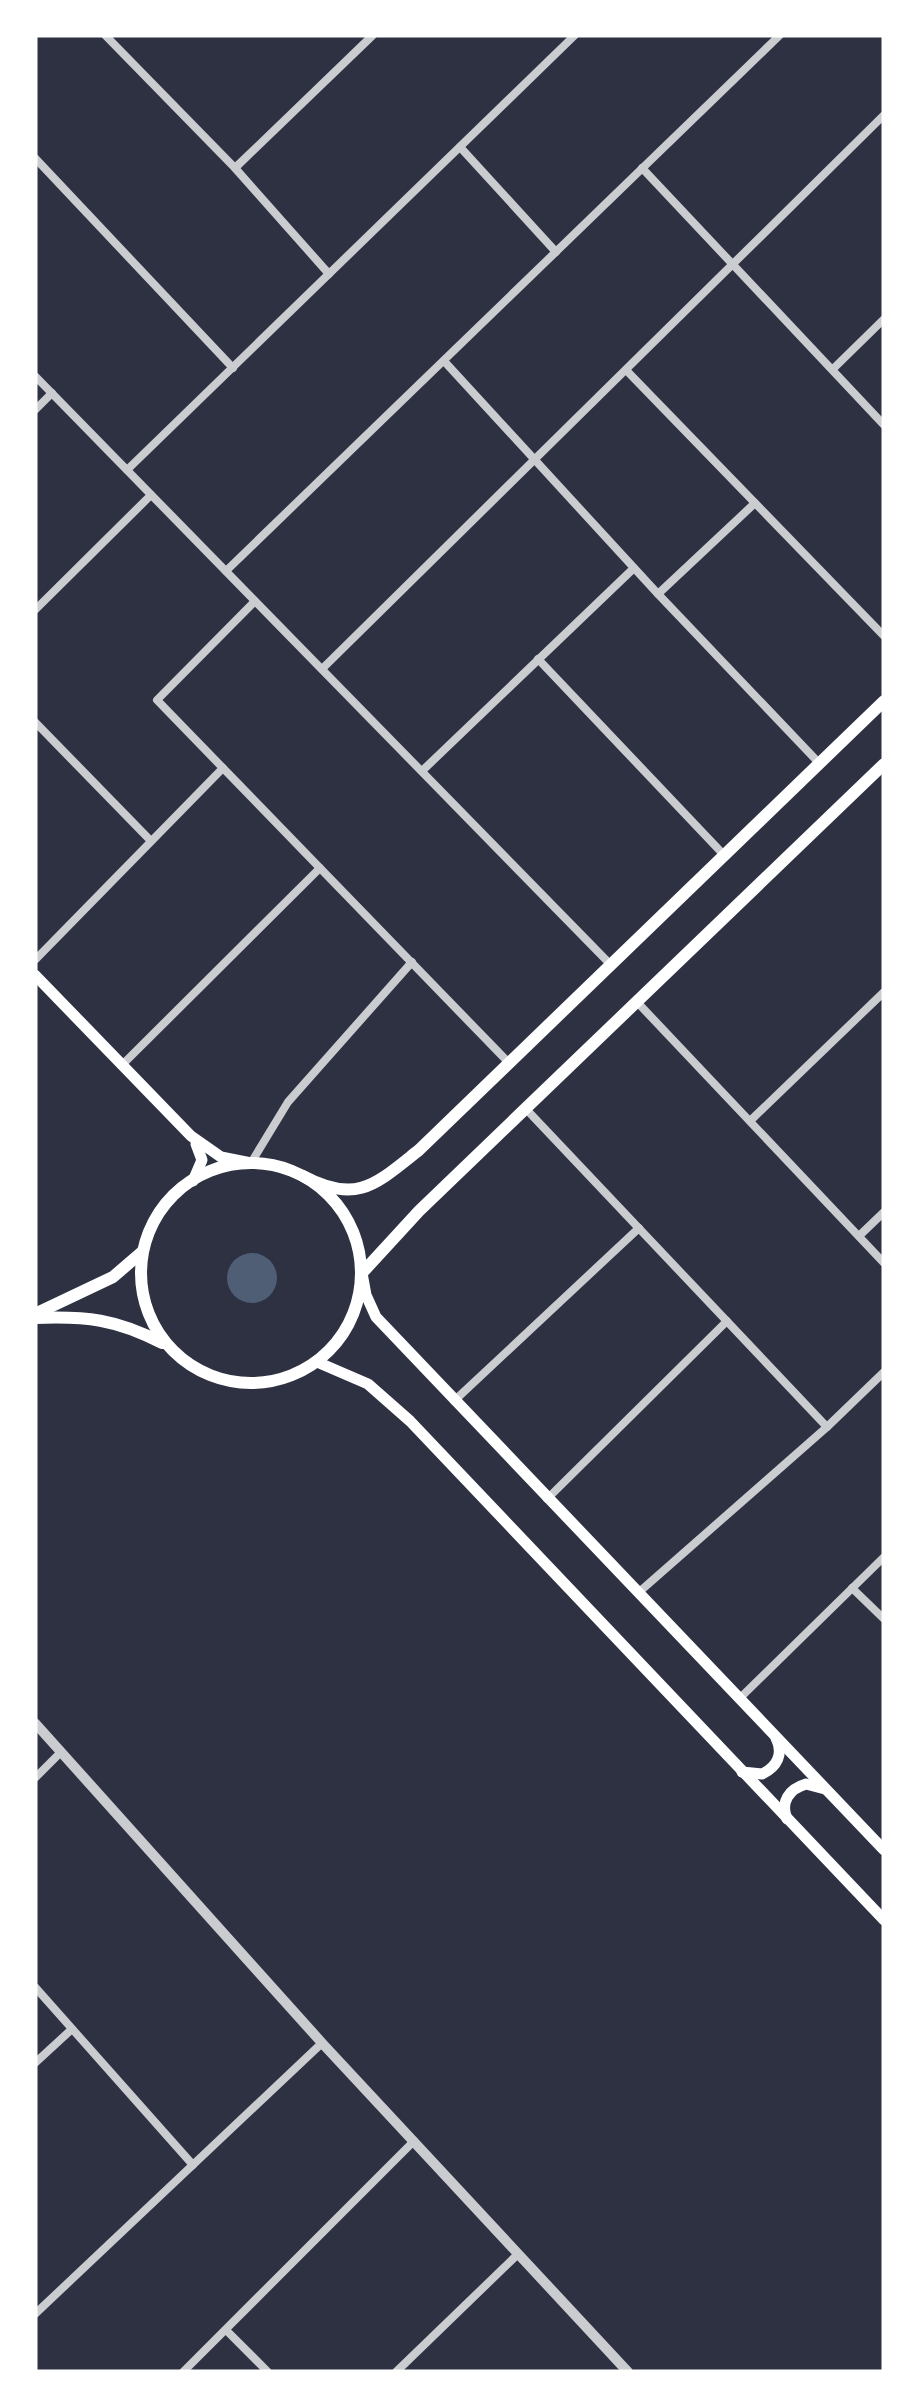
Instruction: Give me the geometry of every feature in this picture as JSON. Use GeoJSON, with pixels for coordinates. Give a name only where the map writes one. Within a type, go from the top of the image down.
{"type":"FeatureCollection","features":[{"type":"Feature","properties":{"kind":"main road"},"geometry":{"type":"LineString","coordinates":[[190,1136],[222,1157],[278,1166],[342,1192],[380,1179],[419,1150],[884,701]]}},
{"type":"Feature","properties":{"kind":"main road"},"geometry":{"type":"LineString","coordinates":[[35,1316],[95,1318],[132,1328],[170,1348],[190,1365],[214,1377],[241,1383],[268,1382],[294,1375],[317,1362],[339,1340],[354,1314],[362,1274],[419,1211],[884,764]]}},
{"type":"Feature","properties":{"kind":"main road"},"geometry":{"type":"LineString","coordinates":[[35,975],[190,1136],[202,1154],[193,1180]]}},
{"type":"Feature","properties":{"kind":"main road"},"geometry":{"type":"LineString","coordinates":[[35,1316],[114,1277],[136,1260],[168,1200],[193,1180],[214,1170],[251,1164]]}},
{"type":"Feature","properties":{"kind":"main road"},"geometry":{"type":"LineString","coordinates":[[303,1176],[331,1198],[352,1227],[366,1295],[376,1317],[884,1850]]}},
{"type":"Feature","properties":{"kind":"main road"},"geometry":{"type":"LineString","coordinates":[[143,1250],[145,1302],[150,1318],[170,1348]]}},
{"type":"Feature","properties":{"kind":"main road"},"geometry":{"type":"LineString","coordinates":[[317,1362],[368,1384],[410,1421],[884,1920]]}},
{"type":"Feature","properties":{"kind":"main road"},"geometry":{"type":"LineString","coordinates":[[738,1769],[754,1776],[775,1766],[780,1751],[775,1736]]}},
{"type":"Feature","properties":{"kind":"main road"},"geometry":{"type":"LineString","coordinates":[[787,1820],[784,1804],[792,1791],[806,1784],[828,1792]]}},
{"type":"Feature","properties":{"kind":"street"},"geometry":{"type":"LineString","coordinates":[[104,35],[235,168],[329,274]]}},
{"type":"Feature","properties":{"kind":"street"},"geometry":{"type":"LineString","coordinates":[[235,168],[374,35]]}},
{"type":"Feature","properties":{"kind":"street"},"geometry":{"type":"LineString","coordinates":[[127,470],[574,35]]}},
{"type":"Feature","properties":{"kind":"street"},"geometry":{"type":"LineString","coordinates":[[226,571],[780,35]]}},
{"type":"Feature","properties":{"kind":"street"},"geometry":{"type":"LineString","coordinates":[[322,669],[884,114]]}},
{"type":"Feature","properties":{"kind":"street"},"geometry":{"type":"LineString","coordinates":[[460,147],[556,252]]}},
{"type":"Feature","properties":{"kind":"street"},"geometry":{"type":"LineString","coordinates":[[35,158],[232,368]]}},
{"type":"Feature","properties":{"kind":"street"},"geometry":{"type":"LineString","coordinates":[[642,168],[884,425]]}},
{"type":"Feature","properties":{"kind":"street"},"geometry":{"type":"LineString","coordinates":[[833,368],[884,319]]}},
{"type":"Feature","properties":{"kind":"street"},"geometry":{"type":"LineString","coordinates":[[444,361],[820,763]]}},
{"type":"Feature","properties":{"kind":"street"},"geometry":{"type":"LineString","coordinates":[[626,370],[884,636]]}},
{"type":"Feature","properties":{"kind":"street"},"geometry":{"type":"LineString","coordinates":[[35,376],[611,964]]}},
{"type":"Feature","properties":{"kind":"street"},"geometry":{"type":"LineString","coordinates":[[35,410],[52,393]]}},
{"type":"Feature","properties":{"kind":"street"},"geometry":{"type":"LineString","coordinates":[[35,610],[151,495]]}},
{"type":"Feature","properties":{"kind":"street"},"geometry":{"type":"LineString","coordinates":[[658,594],[755,502]]}},
{"type":"Feature","properties":{"kind":"street"},"geometry":{"type":"LineString","coordinates":[[422,771],[634,568]]}},
{"type":"Feature","properties":{"kind":"street"},"geometry":{"type":"LineString","coordinates":[[255,601],[157,700],[510,1063]]}},
{"type":"Feature","properties":{"kind":"street"},"geometry":{"type":"LineString","coordinates":[[538,659],[724,855]]}},
{"type":"Feature","properties":{"kind":"street"},"geometry":{"type":"LineString","coordinates":[[35,722],[152,841]]}},
{"type":"Feature","properties":{"kind":"street"},"geometry":{"type":"LineString","coordinates":[[35,960],[223,768]]}},
{"type":"Feature","properties":{"kind":"street"},"geometry":{"type":"LineString","coordinates":[[122,1066],[320,868]]}},
{"type":"Feature","properties":{"kind":"street"},"geometry":{"type":"LineString","coordinates":[[251,1164],[288,1102],[412,962]]}},
{"type":"Feature","properties":{"kind":"street"},"geometry":{"type":"LineString","coordinates":[[750,1120],[884,992]]}},
{"type":"Feature","properties":{"kind":"street"},"geometry":{"type":"LineString","coordinates":[[637,1002],[884,1263]]}},
{"type":"Feature","properties":{"kind":"street"},"geometry":{"type":"LineString","coordinates":[[526,1108],[827,1427]]}},
{"type":"Feature","properties":{"kind":"street"},"geometry":{"type":"LineString","coordinates":[[859,1236],[884,1212]]}},
{"type":"Feature","properties":{"kind":"street"},"geometry":{"type":"LineString","coordinates":[[454,1402],[639,1228]]}},
{"type":"Feature","properties":{"kind":"street"},"geometry":{"type":"LineString","coordinates":[[548,1498],[728,1321]]}},
{"type":"Feature","properties":{"kind":"street"},"geometry":{"type":"LineString","coordinates":[[638,1593],[884,1372]]}},
{"type":"Feature","properties":{"kind":"street"},"geometry":{"type":"LineString","coordinates":[[739,1699],[884,1557]]}},
{"type":"Feature","properties":{"kind":"street"},"geometry":{"type":"LineString","coordinates":[[852,1588],[884,1619]]}},
{"type":"Feature","properties":{"kind":"street"},"geometry":{"type":"LineString","coordinates":[[35,1723],[322,2042],[628,2372]]}},
{"type":"Feature","properties":{"kind":"street"},"geometry":{"type":"LineString","coordinates":[[35,1778],[61,1752]]}},
{"type":"Feature","properties":{"kind":"street"},"geometry":{"type":"LineString","coordinates":[[35,1987],[193,2165]]}},
{"type":"Feature","properties":{"kind":"street"},"geometry":{"type":"LineString","coordinates":[[35,2062],[72,2029]]}},
{"type":"Feature","properties":{"kind":"street"},"geometry":{"type":"LineString","coordinates":[[35,2314],[322,2042]]}},
{"type":"Feature","properties":{"kind":"street"},"geometry":{"type":"LineString","coordinates":[[183,2372],[414,2141]]}},
{"type":"Feature","properties":{"kind":"street"},"geometry":{"type":"LineString","coordinates":[[396,2372],[518,2254]]}},
{"type":"Feature","properties":{"kind":"street"},"geometry":{"type":"LineString","coordinates":[[228,2331],[268,2372]]}},
{"type":"Feature","properties":{"kind":"water"},"geometry":{"type":"Polygon","coordinates":[[[252,1253],[270,1260],[277,1278],[270,1296],[252,1303],[234,1296],[227,1278],[234,1260],[252,1253]]]}}]}
